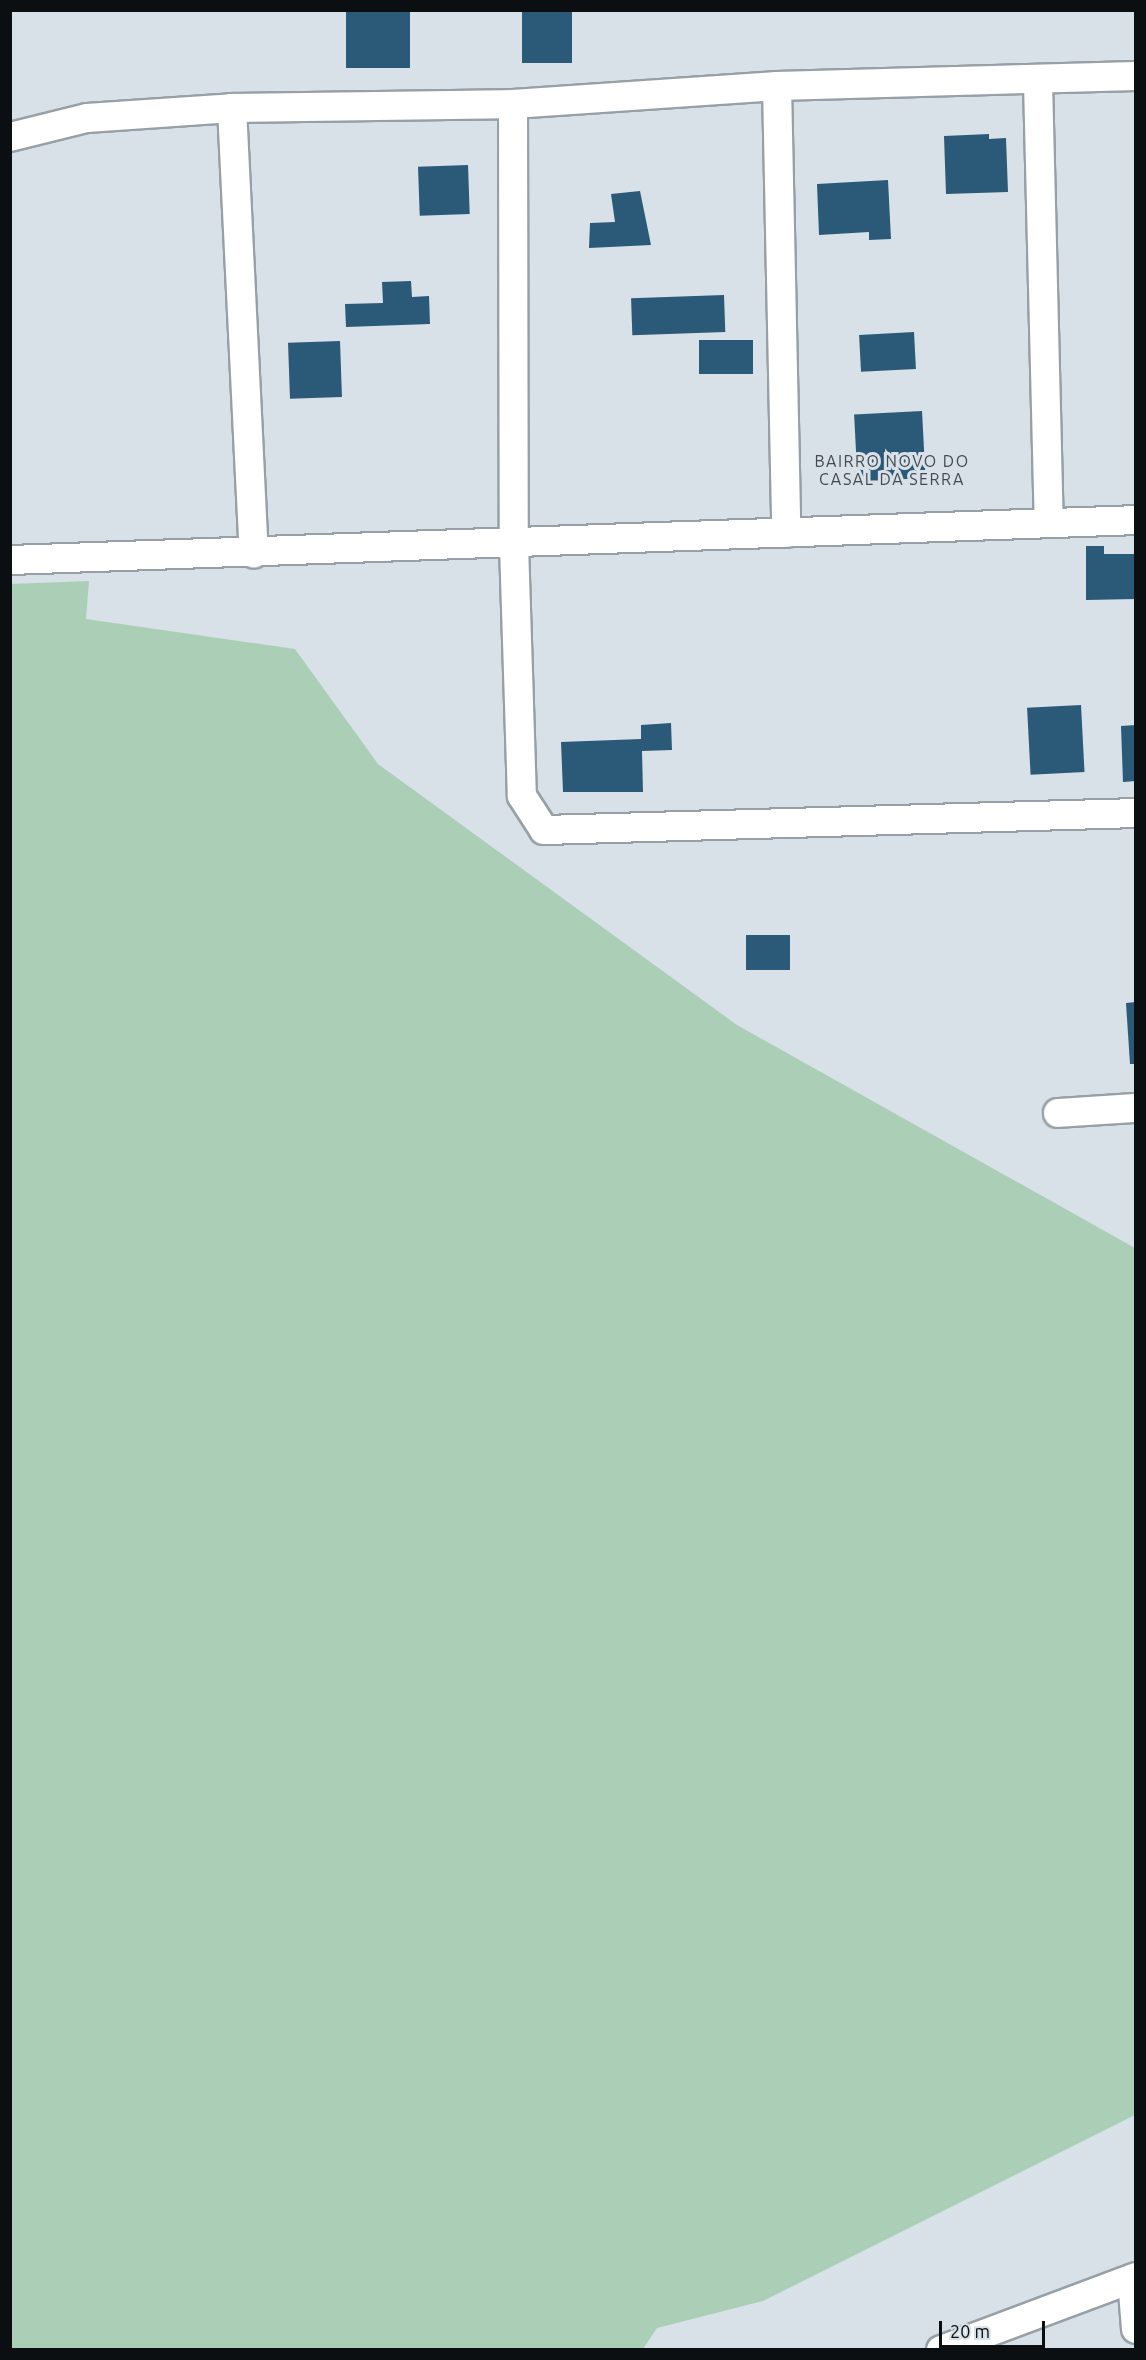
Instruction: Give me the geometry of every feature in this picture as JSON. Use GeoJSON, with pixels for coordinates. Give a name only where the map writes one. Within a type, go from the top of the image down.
{"type":"FeatureCollection","features":[{"type":"Feature","properties":{"kind":"street"},"geometry":{"type":"LineString","coordinates":[[10,137],[87,118],[232,108],[513,104],[777,86],[1038,82],[1136,76]]}},
{"type":"Feature","properties":{"kind":"street"},"geometry":{"type":"LineString","coordinates":[[1038,82],[1049,521]]}},
{"type":"Feature","properties":{"kind":"street"},"geometry":{"type":"LineString","coordinates":[[777,86],[786,533]]}},
{"type":"Feature","properties":{"kind":"street"},"geometry":{"type":"LineString","coordinates":[[513,104],[514,545],[522,796],[544,830],[1136,813]]}},
{"type":"Feature","properties":{"kind":"street"},"geometry":{"type":"LineString","coordinates":[[232,108],[255,553]]}},
{"type":"Feature","properties":{"kind":"street"},"geometry":{"type":"LineString","coordinates":[[10,560],[514,545],[1049,521],[1136,520]]}},
{"type":"Feature","properties":{"kind":"street"},"geometry":{"type":"LineString","coordinates":[[1058,1113],[1136,1108]]}},
{"type":"Feature","properties":{"kind":"street"},"geometry":{"type":"LineString","coordinates":[[941,2349],[1134,2278],[1136,2329]]}},
{"type":"Feature","properties":{"kind":"green space"},"geometry":{"type":"Polygon","coordinates":[[[89,581],[86,619],[295,649],[378,764],[737,1025],[1135,1248],[1135,2115],[763,2301],[657,2328],[643,2349],[11,2349],[10,584],[89,581]]]}},
{"type":"Feature","properties":{"kind":"building"},"geometry":{"type":"Polygon","coordinates":[[[346,10],[410,10],[410,68],[346,68],[346,10]]]}},
{"type":"Feature","properties":{"kind":"building"},"geometry":{"type":"Polygon","coordinates":[[[522,10],[572,10],[572,63],[522,63],[522,10]]]}},
{"type":"Feature","properties":{"kind":"building"},"geometry":{"type":"Polygon","coordinates":[[[989,134],[989,139],[1006,138],[1008,192],[946,194],[944,136],[989,134]]]}},
{"type":"Feature","properties":{"kind":"building"},"geometry":{"type":"Polygon","coordinates":[[[468,165],[470,214],[420,216],[418,167],[468,165]]]}},
{"type":"Feature","properties":{"kind":"building"},"geometry":{"type":"Polygon","coordinates":[[[888,180],[891,239],[869,240],[869,232],[819,235],[817,184],[888,180]]]}},
{"type":"Feature","properties":{"kind":"building"},"geometry":{"type":"Polygon","coordinates":[[[640,191],[651,245],[589,248],[590,223],[615,222],[611,194],[640,191]]]}},
{"type":"Feature","properties":{"kind":"building"},"geometry":{"type":"Polygon","coordinates":[[[411,281],[412,297],[429,296],[430,324],[346,327],[345,304],[383,303],[382,282],[411,281]]]}},
{"type":"Feature","properties":{"kind":"building"},"geometry":{"type":"Polygon","coordinates":[[[724,295],[725,332],[632,335],[631,298],[724,295]]]}},
{"type":"Feature","properties":{"kind":"building"},"geometry":{"type":"Polygon","coordinates":[[[914,332],[916,369],[861,372],[859,335],[914,332]]]}},
{"type":"Feature","properties":{"kind":"building"},"geometry":{"type":"Polygon","coordinates":[[[699,340],[753,340],[753,374],[699,374],[699,340]]]}},
{"type":"Feature","properties":{"kind":"building"},"geometry":{"type":"Polygon","coordinates":[[[340,341],[342,397],[290,399],[288,343],[340,341]]]}},
{"type":"Feature","properties":{"kind":"building"},"geometry":{"type":"Polygon","coordinates":[[[922,411],[926,478],[858,481],[854,415],[922,411]]]}},
{"type":"Feature","properties":{"kind":"building"},"geometry":{"type":"Polygon","coordinates":[[[1086,546],[1104,546],[1104,554],[1136,554],[1136,599],[1086,600],[1086,546]]]}},
{"type":"Feature","properties":{"kind":"building"},"geometry":{"type":"Polygon","coordinates":[[[1081,705],[1085,772],[1031,775],[1027,708],[1081,705]]]}},
{"type":"Feature","properties":{"kind":"building"},"geometry":{"type":"Polygon","coordinates":[[[671,723],[672,750],[642,751],[643,792],[563,792],[561,742],[641,739],[641,725],[671,723]]]}},
{"type":"Feature","properties":{"kind":"building"},"geometry":{"type":"Polygon","coordinates":[[[1136,725],[1136,781],[1123,782],[1121,726],[1136,725]]]}},
{"type":"Feature","properties":{"kind":"building"},"geometry":{"type":"Polygon","coordinates":[[[746,935],[790,935],[790,970],[746,970],[746,935]]]}},
{"type":"Feature","properties":{"kind":"building"},"geometry":{"type":"Polygon","coordinates":[[[1136,1002],[1136,1064],[1130,1064],[1126,1003],[1136,1002]]]}},
{"type":"Feature","properties":{"kind":"district","name":"BAIRRO NOVO DO CASAL DA SERRA"},"geometry":{"type":"Point","coordinates":[892,470]}}]}
